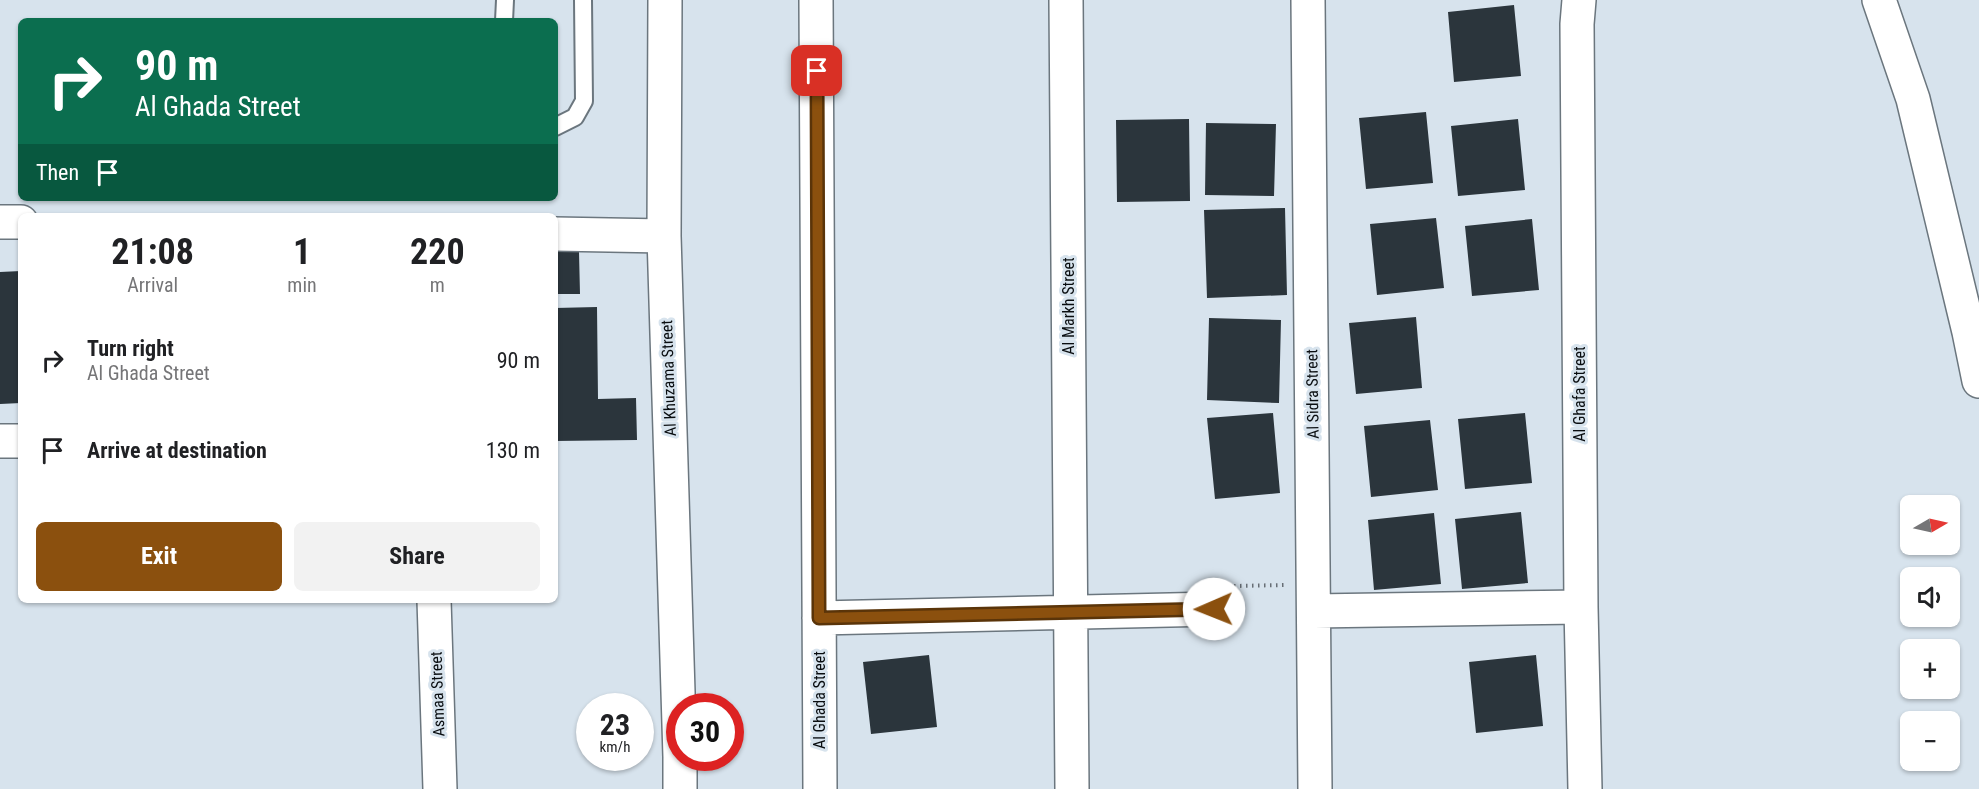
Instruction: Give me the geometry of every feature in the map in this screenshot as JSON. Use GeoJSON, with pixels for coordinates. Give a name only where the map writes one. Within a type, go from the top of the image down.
{"type":"FeatureCollection","features":[{"type":"Feature","properties":{"kind":"street","name":"Al Khuzama Street"},"geometry":{"type":"LineString","coordinates":[[665,0],[664,236],[678,693]]}},
{"type":"Feature","properties":{"kind":"street","name":"Al Ghada Street"},"geometry":{"type":"LineString","coordinates":[[816,0],[820,789]]}},
{"type":"Feature","properties":{"kind":"street","name":"Al Markh Street"},"geometry":{"type":"LineString","coordinates":[[1066,0],[1072,789]]}},
{"type":"Feature","properties":{"kind":"street","name":"Al Sidra Street"},"geometry":{"type":"LineString","coordinates":[[1308,0],[1315,789]]}},
{"type":"Feature","properties":{"kind":"street","name":"Al Ghafa Street"},"geometry":{"type":"LineString","coordinates":[[1579,0],[1577,24],[1581,607],[1585,789]]}},
{"type":"Feature","properties":{"kind":"street"},"geometry":{"type":"LineString","coordinates":[[1879,0],[1913,99],[1967,320],[1979,381]]}},
{"type":"Feature","properties":{"kind":"street"},"geometry":{"type":"LineString","coordinates":[[0,222],[18,222]]}},
{"type":"Feature","properties":{"kind":"street"},"geometry":{"type":"LineString","coordinates":[[558,234],[664,236]]}},
{"type":"Feature","properties":{"kind":"street"},"geometry":{"type":"LineString","coordinates":[[0,441],[18,441]]}},
{"type":"Feature","properties":{"kind":"street"},"geometry":{"type":"LineString","coordinates":[[1314,597],[1581,607]]}},
{"type":"Feature","properties":{"kind":"street","name":"Asmaa Street"},"geometry":{"type":"LineString","coordinates":[[434,603],[440,789]]}},
{"type":"Feature","properties":{"kind":"street"},"geometry":{"type":"LineString","coordinates":[[819,618],[1214,609]]}},
{"type":"Feature","properties":{"kind":"street","name":"Al Khuzama Street"},"geometry":{"type":"LineString","coordinates":[[680,771],[680,789]]}},
{"type":"Feature","properties":{"kind":"lane"},"geometry":{"type":"LineString","coordinates":[[504,0],[504,18]]}},
{"type":"Feature","properties":{"kind":"lane"},"geometry":{"type":"LineString","coordinates":[[558,126],[575,117],[584,101],[583,0]]}},
{"type":"Feature","properties":{"kind":"path"},"geometry":{"type":"LineString","coordinates":[[1214,609],[1215,586],[1314,597]]}},
{"type":"Feature","properties":{"kind":"building"},"geometry":{"type":"Polygon","coordinates":[[[1514,5],[1521,76],[1454,82],[1448,12],[1514,5]]]}},
{"type":"Feature","properties":{"kind":"building"},"geometry":{"type":"Polygon","coordinates":[[[1426,112],[1433,183],[1366,189],[1359,118],[1426,112]]]}},
{"type":"Feature","properties":{"kind":"building"},"geometry":{"type":"Polygon","coordinates":[[[1189,119],[1190,201],[1117,202],[1116,120],[1189,119]]]}},
{"type":"Feature","properties":{"kind":"building"},"geometry":{"type":"Polygon","coordinates":[[[1518,119],[1525,190],[1458,196],[1451,126],[1518,119]]]}},
{"type":"Feature","properties":{"kind":"building"},"geometry":{"type":"Polygon","coordinates":[[[1206,123],[1276,124],[1274,196],[1205,195],[1206,123]]]}},
{"type":"Feature","properties":{"kind":"building"},"geometry":{"type":"Polygon","coordinates":[[[1285,208],[1287,295],[1207,298],[1204,210],[1285,208]]]}},
{"type":"Feature","properties":{"kind":"building"},"geometry":{"type":"Polygon","coordinates":[[[1436,218],[1444,288],[1377,295],[1370,224],[1436,218]]]}},
{"type":"Feature","properties":{"kind":"building"},"geometry":{"type":"Polygon","coordinates":[[[1532,219],[1539,290],[1472,296],[1465,226],[1532,219]]]}},
{"type":"Feature","properties":{"kind":"building"},"geometry":{"type":"Polygon","coordinates":[[[558,252],[579,252],[580,294],[558,294],[558,252]]]}},
{"type":"Feature","properties":{"kind":"building"},"geometry":{"type":"Polygon","coordinates":[[[18,271],[18,403],[0,404],[0,272],[18,271]]]}},
{"type":"Feature","properties":{"kind":"building"},"geometry":{"type":"Polygon","coordinates":[[[597,307],[598,399],[636,398],[637,440],[558,441],[558,308],[597,307]]]}},
{"type":"Feature","properties":{"kind":"building"},"geometry":{"type":"Polygon","coordinates":[[[1416,317],[1422,388],[1356,394],[1349,323],[1416,317]]]}},
{"type":"Feature","properties":{"kind":"building"},"geometry":{"type":"Polygon","coordinates":[[[1209,318],[1281,320],[1279,403],[1207,400],[1209,318]]]}},
{"type":"Feature","properties":{"kind":"building"},"geometry":{"type":"Polygon","coordinates":[[[1273,413],[1280,493],[1215,499],[1207,418],[1273,413]]]}},
{"type":"Feature","properties":{"kind":"building"},"geometry":{"type":"Polygon","coordinates":[[[1525,413],[1532,483],[1465,489],[1458,419],[1525,413]]]}},
{"type":"Feature","properties":{"kind":"building"},"geometry":{"type":"Polygon","coordinates":[[[1430,420],[1438,490],[1371,497],[1364,426],[1430,420]]]}},
{"type":"Feature","properties":{"kind":"building"},"geometry":{"type":"Polygon","coordinates":[[[1521,512],[1528,583],[1462,589],[1455,519],[1521,512]]]}},
{"type":"Feature","properties":{"kind":"building"},"geometry":{"type":"Polygon","coordinates":[[[1434,513],[1441,584],[1374,590],[1368,520],[1434,513]]]}},
{"type":"Feature","properties":{"kind":"building"},"geometry":{"type":"Polygon","coordinates":[[[929,655],[937,727],[871,734],[863,662],[929,655]]]}},
{"type":"Feature","properties":{"kind":"building"},"geometry":{"type":"Polygon","coordinates":[[[1536,655],[1543,726],[1476,733],[1469,662],[1536,655]]]}},
{"type":"Feature","properties":{"kind":"route"},"geometry":{"type":"LineString","coordinates":[[817,71],[819,618],[1214,609]]}}]}
